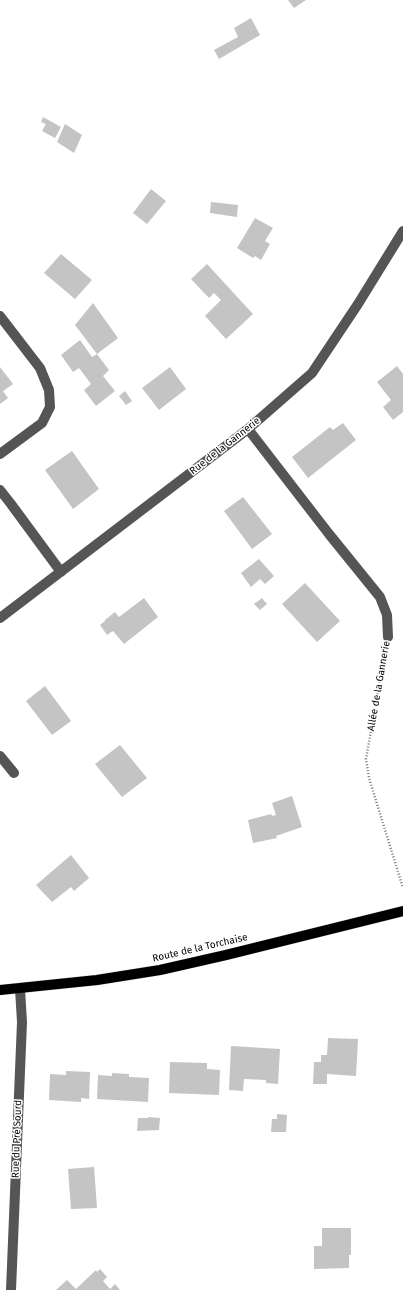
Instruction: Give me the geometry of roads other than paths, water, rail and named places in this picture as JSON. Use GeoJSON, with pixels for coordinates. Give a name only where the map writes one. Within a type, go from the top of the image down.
{"type":"FeatureCollection","features":[{"type":"Feature","properties":{"kind":"main road","name":"Route de la Torchaise"},"geometry":{"type":"LineString","coordinates":[[0,990],[98,980],[160,970],[403,912]]}},
{"type":"Feature","properties":{"kind":"street","name":"Rue de la Gannerie"},"geometry":{"type":"LineString","coordinates":[[0,618],[248,430],[312,373],[358,304],[403,231]]}},
{"type":"Feature","properties":{"kind":"street"},"geometry":{"type":"LineString","coordinates":[[0,316],[40,368],[49,390],[50,407],[42,423],[0,454]]}},
{"type":"Feature","properties":{"kind":"street","name":"Allée de la Gannerie"},"geometry":{"type":"LineString","coordinates":[[248,430],[380,597],[387,616],[388,637]]}},
{"type":"Feature","properties":{"kind":"street"},"geometry":{"type":"LineString","coordinates":[[0,490],[61,572]]}},
{"type":"Feature","properties":{"kind":"street"},"geometry":{"type":"LineString","coordinates":[[0,756],[14,773]]}},
{"type":"Feature","properties":{"kind":"street","name":"Rue du Pré Sourd"},"geometry":{"type":"LineString","coordinates":[[11,1290],[22,1022],[20,989]]}}]}
